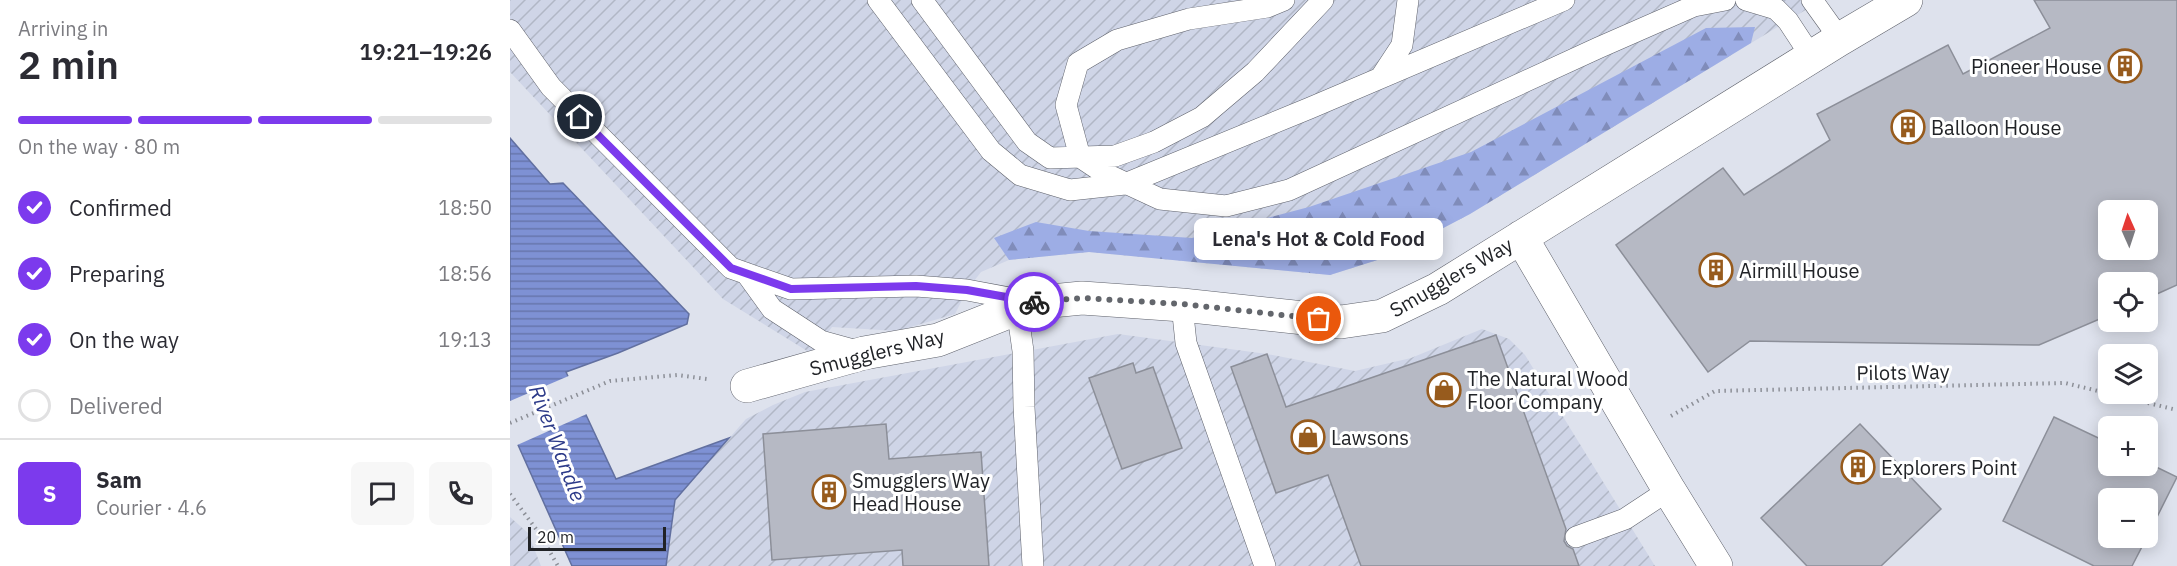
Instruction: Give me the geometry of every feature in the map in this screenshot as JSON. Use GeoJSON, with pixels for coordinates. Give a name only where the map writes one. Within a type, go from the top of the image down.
{"type":"FeatureCollection","features":[{"type":"Feature","properties":{"kind":"street","name":"Smugglers Way"},"geometry":{"type":"LineString","coordinates":[[747,386],[864,353],[938,340],[1024,305],[1082,298],[1182,304],[1341,321],[1382,316],[1438,289],[1811,56],[1906,0]]}},
{"type":"Feature","properties":{"kind":"street","name":"Smugglers Way"},"geometry":{"type":"LineString","coordinates":[[1521,237],[1716,566]]}},
{"type":"Feature","properties":{"kind":"lane"},"geometry":{"type":"LineString","coordinates":[[878,0],[991,151],[1020,175],[1070,190],[1125,183],[1564,0]]}},
{"type":"Feature","properties":{"kind":"lane"},"geometry":{"type":"LineString","coordinates":[[922,0],[1027,142],[1050,158],[1115,156],[1154,142],[1202,117],[1255,72],[1323,0]]}},
{"type":"Feature","properties":{"kind":"lane"},"geometry":{"type":"LineString","coordinates":[[1284,0],[1267,7],[1188,19],[1117,40],[1078,63],[1066,105],[1080,157],[1104,173],[1160,199],[1226,206],[1289,190],[1698,3],[1725,0]]}},
{"type":"Feature","properties":{"kind":"lane"},"geometry":{"type":"LineString","coordinates":[[1380,78],[1402,45],[1408,0]]}},
{"type":"Feature","properties":{"kind":"lane"},"geometry":{"type":"LineString","coordinates":[[1746,0],[1776,9],[1788,21],[1811,56]]}},
{"type":"Feature","properties":{"kind":"lane"},"geometry":{"type":"LineString","coordinates":[[1812,0],[1840,39]]}},
{"type":"Feature","properties":{"kind":"lane"},"geometry":{"type":"LineString","coordinates":[[510,30],[551,87],[731,268],[791,289],[916,286],[967,290],[1024,305],[1024,407],[1033,566]]}},
{"type":"Feature","properties":{"kind":"lane"},"geometry":{"type":"LineString","coordinates":[[746,273],[772,309],[821,341],[864,353]]}},
{"type":"Feature","properties":{"kind":"lane"},"geometry":{"type":"LineString","coordinates":[[1182,304],[1186,343],[1265,566]]}},
{"type":"Feature","properties":{"kind":"lane"},"geometry":{"type":"LineString","coordinates":[[1576,537],[1625,519],[1669,490]]}},
{"type":"Feature","properties":{"kind":"path"},"geometry":{"type":"LineString","coordinates":[[510,423],[610,381],[677,375],[747,386]]}},
{"type":"Feature","properties":{"kind":"path","name":"Pilots Way"},"geometry":{"type":"LineString","coordinates":[[1636,434],[1715,392],[2065,383],[2177,410]]}},
{"type":"Feature","properties":{"kind":"path"},"geometry":{"type":"LineString","coordinates":[[510,494],[539,534],[558,566]]}},
{"type":"Feature","properties":{"kind":"shaded area"},"geometry":{"type":"Polygon","coordinates":[[[510,0],[1822,0],[1470,214],[1390,256],[1330,275],[1089,252],[1009,260],[981,272],[967,290],[955,314],[897,331],[832,327],[812,354],[723,299],[510,72],[510,0]]]}},
{"type":"Feature","properties":{"kind":"shaded area"},"geometry":{"type":"Polygon","coordinates":[[[1482,329],[1509,339],[1525,355],[1655,566],[666,566],[675,500],[746,419],[805,392],[1118,334],[1267,354],[1355,371],[1411,358],[1482,329]]]}},
{"type":"Feature","properties":{"kind":"shaded area"},"geometry":{"type":"Polygon","coordinates":[[[510,517],[528,533],[541,566],[510,566],[510,517]]]}},
{"type":"Feature","properties":{"kind":"green space"},"geometry":{"type":"Polygon","coordinates":[[[1755,27],[1751,43],[1470,214],[1390,256],[1330,275],[1089,252],[1009,260],[994,238],[1036,222],[1089,231],[1192,238],[1309,207],[1471,152],[1706,28],[1755,27]]]}},
{"type":"Feature","properties":{"kind":"water","name":"River Wandle"},"geometry":{"type":"Polygon","coordinates":[[[510,138],[550,184],[563,183],[689,314],[687,324],[566,372],[616,479],[729,438],[675,500],[666,566],[572,566],[510,427],[510,138]]]}},
{"type":"Feature","properties":{"kind":"pier"},"geometry":{"type":"Polygon","coordinates":[[[571,375],[589,413],[515,446],[510,434],[510,401],[571,375]]]}},
{"type":"Feature","properties":{"kind":"building"},"geometry":{"type":"Polygon","coordinates":[[[2034,0],[2177,0],[2177,285],[2158,294],[2158,272],[2098,272],[2098,320],[2039,345],[1750,341],[1708,372],[1616,245],[1723,168],[1744,195],[1830,140],[1817,114],[1948,45],[1963,74],[2050,28],[2034,0]]]}},
{"type":"Feature","properties":{"kind":"building"},"geometry":{"type":"Polygon","coordinates":[[[1496,335],[1566,529],[1564,541],[1573,549],[1579,566],[1361,566],[1328,475],[1276,493],[1231,367],[1267,354],[1286,407],[1496,335]]]}},
{"type":"Feature","properties":{"kind":"building"},"geometry":{"type":"Polygon","coordinates":[[[1133,363],[1136,373],[1153,367],[1182,448],[1122,469],[1089,378],[1133,363]]]}},
{"type":"Feature","properties":{"kind":"building"},"geometry":{"type":"Polygon","coordinates":[[[2054,417],[2098,438],[2098,476],[2158,476],[2158,468],[2177,477],[2158,515],[2158,488],[2098,488],[2098,548],[2141,548],[2132,566],[2094,566],[2003,521],[2054,417]]]}},
{"type":"Feature","properties":{"kind":"building","name":"Smugglers Way Head House"},"geometry":{"type":"Polygon","coordinates":[[[886,424],[889,459],[981,452],[989,566],[903,566],[902,550],[772,560],[763,434],[886,424]]]}},
{"type":"Feature","properties":{"kind":"building","name":"Explorers Point"},"geometry":{"type":"Polygon","coordinates":[[[1860,424],[1941,509],[1881,566],[1807,566],[1761,518],[1860,424]]]}},
{"type":"Feature","properties":{"kind":"way so far"},"geometry":{"type":"LineString","coordinates":[[1034,302],[1082,298],[1182,304],[1319,319]]}},
{"type":"Feature","properties":{"kind":"place","name":"Pioneer House"},"geometry":{"type":"Point","coordinates":[2125,66]}},
{"type":"Feature","properties":{"kind":"place","name":"Balloon House"},"geometry":{"type":"Point","coordinates":[1908,127]}},
{"type":"Feature","properties":{"kind":"place","name":"Airmill House"},"geometry":{"type":"Point","coordinates":[1716,270]}},
{"type":"Feature","properties":{"kind":"place","name":"Lena's Hot & Cold Food"},"geometry":{"type":"Point","coordinates":[1319,319]}},
{"type":"Feature","properties":{"kind":"place","name":"The Natural Wood Floor Company"},"geometry":{"type":"Point","coordinates":[1444,390]}},
{"type":"Feature","properties":{"kind":"place","name":"Lawsons"},"geometry":{"type":"Point","coordinates":[1308,437]}},
{"type":"Feature","properties":{"kind":"place","name":"Explorers Point"},"geometry":{"type":"Point","coordinates":[1858,467]}},
{"type":"Feature","properties":{"kind":"place","name":"Smugglers Way Head House"},"geometry":{"type":"Point","coordinates":[829,492]}},
{"type":"Feature","properties":{"kind":"route"},"geometry":{"type":"LineString","coordinates":[[580,117],[731,268],[791,289],[916,286],[967,290],[1034,302]]}}]}
